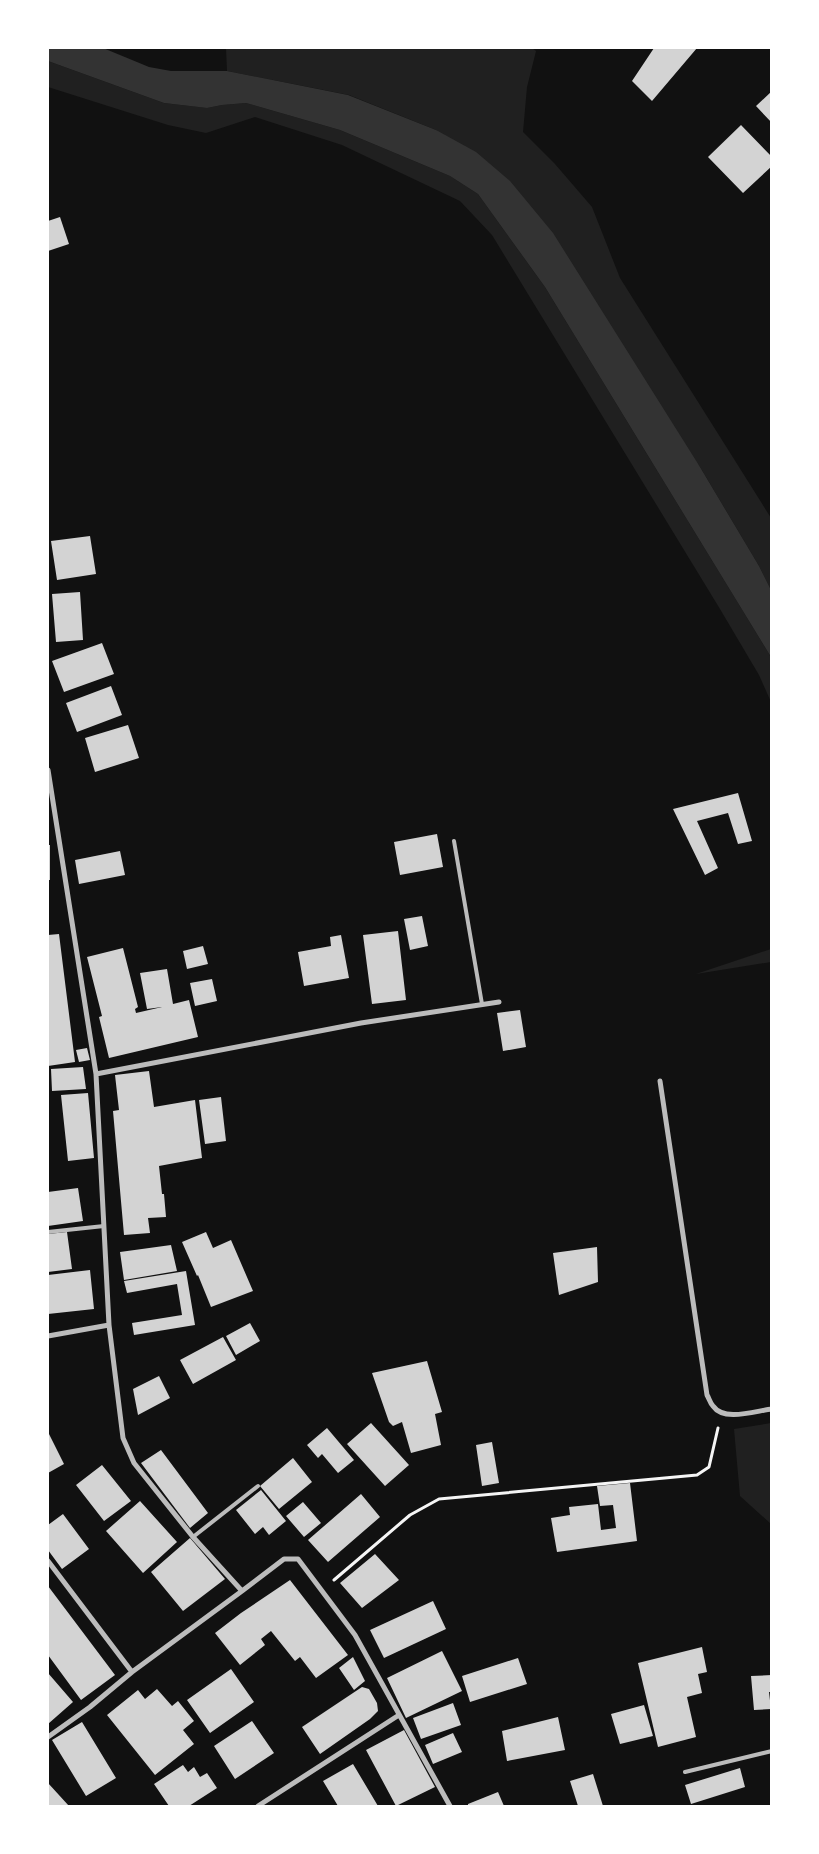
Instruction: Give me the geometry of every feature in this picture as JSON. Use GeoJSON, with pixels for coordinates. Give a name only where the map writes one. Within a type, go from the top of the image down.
{"type":"FeatureCollection","features":[{"type":"Feature","properties":{"kind":"street"},"geometry":{"type":"LineString","coordinates":[[48,770],[49,787],[96,1074],[109,1326],[124,1438],[134,1463],[193,1537],[242,1591]]}},
{"type":"Feature","properties":{"kind":"street"},"geometry":{"type":"LineString","coordinates":[[96,1074],[361,1023],[499,1002]]}},
{"type":"Feature","properties":{"kind":"street"},"geometry":{"type":"LineString","coordinates":[[660,1081],[707,1395],[713,1406],[721,1413],[731,1414],[772,1409]]}},
{"type":"Feature","properties":{"kind":"street"},"geometry":{"type":"LineString","coordinates":[[48,1336],[109,1326]]}},
{"type":"Feature","properties":{"kind":"street"},"geometry":{"type":"LineString","coordinates":[[48,1737],[284,1559],[298,1560],[355,1635],[450,1806]]}},
{"type":"Feature","properties":{"kind":"street"},"geometry":{"type":"LineString","coordinates":[[48,1562],[132,1672]]}},
{"type":"Feature","properties":{"kind":"street"},"geometry":{"type":"LineString","coordinates":[[258,1806],[399,1715]]}},
{"type":"Feature","properties":{"kind":"lane"},"geometry":{"type":"LineString","coordinates":[[454,841],[482,1004]]}},
{"type":"Feature","properties":{"kind":"lane"},"geometry":{"type":"LineString","coordinates":[[48,1232],[104,1226]]}},
{"type":"Feature","properties":{"kind":"lane"},"geometry":{"type":"LineString","coordinates":[[193,1537],[258,1486]]}},
{"type":"Feature","properties":{"kind":"lane"},"geometry":{"type":"LineString","coordinates":[[685,1772],[772,1751]]}},
{"type":"Feature","properties":{"kind":"path"},"geometry":{"type":"LineString","coordinates":[[322,1590],[410,1516],[439,1499],[697,1476],[709,1467],[723,1413]]}},
{"type":"Feature","properties":{"kind":"shaded area"},"geometry":{"type":"Polygon","coordinates":[[[48,48],[103,48],[149,67],[171,71],[227,71],[348,95],[436,130],[476,152],[510,181],[553,233],[700,467],[759,566],[771,590],[771,657],[545,287],[478,194],[450,176],[340,130],[246,103],[207,108],[164,103],[48,61],[48,48]]]}},
{"type":"Feature","properties":{"kind":"shaded area"},"geometry":{"type":"Polygon","coordinates":[[[226,48],[532,48],[536,51],[527,87],[523,132],[555,164],[592,207],[620,278],[771,518],[771,590],[759,566],[700,467],[436,130],[349,95],[227,71],[226,48]]]}},
{"type":"Feature","properties":{"kind":"shaded area"},"geometry":{"type":"Polygon","coordinates":[[[48,61],[164,103],[207,108],[246,103],[340,130],[450,176],[478,194],[545,287],[771,657],[771,702],[759,675],[720,609],[492,235],[460,201],[342,145],[255,117],[206,133],[168,125],[48,87],[48,61]]]}},
{"type":"Feature","properties":{"kind":"shaded area"},"geometry":{"type":"Polygon","coordinates":[[[771,949],[771,962],[696,974],[771,949]]]}},
{"type":"Feature","properties":{"kind":"shaded area"},"geometry":{"type":"Polygon","coordinates":[[[772,1423],[771,1524],[740,1496],[734,1429],[772,1423]]]}},
{"type":"Feature","properties":{"kind":"building"},"geometry":{"type":"Polygon","coordinates":[[[654,48],[697,48],[652,101],[632,81],[654,48]]]}},
{"type":"Feature","properties":{"kind":"building"},"geometry":{"type":"Polygon","coordinates":[[[772,91],[772,123],[756,106],[772,91]]]}},
{"type":"Feature","properties":{"kind":"building"},"geometry":{"type":"Polygon","coordinates":[[[741,125],[772,157],[772,166],[743,193],[708,157],[741,125]]]}},
{"type":"Feature","properties":{"kind":"building"},"geometry":{"type":"Polygon","coordinates":[[[60,217],[69,244],[48,251],[48,221],[60,217]]]}},
{"type":"Feature","properties":{"kind":"building"},"geometry":{"type":"Polygon","coordinates":[[[90,536],[96,574],[57,580],[51,541],[90,536]]]}},
{"type":"Feature","properties":{"kind":"building"},"geometry":{"type":"Polygon","coordinates":[[[80,592],[83,640],[56,642],[52,594],[80,592]]]}},
{"type":"Feature","properties":{"kind":"building"},"geometry":{"type":"Polygon","coordinates":[[[102,643],[114,674],[64,692],[52,661],[102,643]]]}},
{"type":"Feature","properties":{"kind":"building"},"geometry":{"type":"Polygon","coordinates":[[[111,686],[122,715],[77,732],[66,703],[111,686]]]}},
{"type":"Feature","properties":{"kind":"building"},"geometry":{"type":"Polygon","coordinates":[[[128,725],[139,758],[95,772],[85,738],[128,725]]]}},
{"type":"Feature","properties":{"kind":"building"},"geometry":{"type":"Polygon","coordinates":[[[738,793],[752,841],[738,844],[728,813],[697,821],[718,868],[705,875],[673,809],[738,793]]]}},
{"type":"Feature","properties":{"kind":"building"},"geometry":{"type":"Polygon","coordinates":[[[437,834],[443,867],[400,875],[394,842],[437,834]]]}},
{"type":"Feature","properties":{"kind":"building"},"geometry":{"type":"Polygon","coordinates":[[[48,845],[50,845],[50,880],[48,880],[48,845]]]}},
{"type":"Feature","properties":{"kind":"building"},"geometry":{"type":"Polygon","coordinates":[[[120,851],[125,875],[79,884],[75,860],[120,851]]]}},
{"type":"Feature","properties":{"kind":"building"},"geometry":{"type":"Polygon","coordinates":[[[422,916],[428,946],[410,950],[404,919],[422,916]]]}},
{"type":"Feature","properties":{"kind":"building"},"geometry":{"type":"Polygon","coordinates":[[[398,931],[406,1000],[372,1004],[363,935],[398,931]]]}},
{"type":"Feature","properties":{"kind":"building"},"geometry":{"type":"Polygon","coordinates":[[[59,934],[75,1062],[48,1066],[48,935],[59,934]]]}},
{"type":"Feature","properties":{"kind":"building"},"geometry":{"type":"Polygon","coordinates":[[[341,935],[349,978],[304,986],[298,952],[331,946],[330,937],[341,935]]]}},
{"type":"Feature","properties":{"kind":"building"},"geometry":{"type":"Polygon","coordinates":[[[203,946],[208,964],[187,969],[183,951],[203,946]]]}},
{"type":"Feature","properties":{"kind":"building"},"geometry":{"type":"Polygon","coordinates":[[[123,948],[138,1007],[135,1009],[136,1013],[162,1007],[147,1009],[140,973],[167,969],[173,1004],[189,1000],[198,1037],[109,1058],[99,1017],[102,1016],[87,957],[123,948]]]}},
{"type":"Feature","properties":{"kind":"building"},"geometry":{"type":"Polygon","coordinates":[[[212,979],[217,1001],[195,1006],[190,983],[212,979]]]}},
{"type":"Feature","properties":{"kind":"building"},"geometry":{"type":"Polygon","coordinates":[[[520,1010],[526,1047],[503,1051],[497,1013],[520,1010]]]}},
{"type":"Feature","properties":{"kind":"building"},"geometry":{"type":"Polygon","coordinates":[[[87,1048],[90,1060],[79,1062],[76,1050],[87,1048]]]}},
{"type":"Feature","properties":{"kind":"building"},"geometry":{"type":"Polygon","coordinates":[[[83,1067],[86,1089],[52,1091],[51,1069],[83,1067]]]}},
{"type":"Feature","properties":{"kind":"building"},"geometry":{"type":"Polygon","coordinates":[[[149,1071],[154,1107],[195,1100],[202,1158],[159,1166],[166,1217],[148,1218],[150,1233],[124,1235],[113,1111],[119,1110],[115,1075],[149,1071]]]}},
{"type":"Feature","properties":{"kind":"building"},"geometry":{"type":"Polygon","coordinates":[[[88,1093],[94,1158],[68,1161],[61,1095],[88,1093]]]}},
{"type":"Feature","properties":{"kind":"building"},"geometry":{"type":"Polygon","coordinates":[[[221,1097],[226,1141],[205,1144],[199,1100],[221,1097]]]}},
{"type":"Feature","properties":{"kind":"building"},"geometry":{"type":"Polygon","coordinates":[[[78,1188],[83,1221],[48,1226],[48,1192],[78,1188]]]}},
{"type":"Feature","properties":{"kind":"building"},"geometry":{"type":"Polygon","coordinates":[[[67,1232],[72,1269],[48,1272],[48,1234],[67,1232]]]}},
{"type":"Feature","properties":{"kind":"building"},"geometry":{"type":"Polygon","coordinates":[[[206,1232],[213,1248],[231,1240],[253,1291],[211,1307],[182,1242],[206,1232]]]}},
{"type":"Feature","properties":{"kind":"building"},"geometry":{"type":"Polygon","coordinates":[[[171,1245],[177,1271],[124,1280],[120,1252],[171,1245]]]}},
{"type":"Feature","properties":{"kind":"building"},"geometry":{"type":"Polygon","coordinates":[[[597,1247],[598,1282],[559,1295],[553,1253],[597,1247]]]}},
{"type":"Feature","properties":{"kind":"building"},"geometry":{"type":"Polygon","coordinates":[[[90,1270],[94,1309],[48,1314],[48,1275],[90,1270]]]}},
{"type":"Feature","properties":{"kind":"building"},"geometry":{"type":"Polygon","coordinates":[[[186,1271],[195,1325],[134,1335],[132,1323],[182,1315],[177,1284],[127,1293],[124,1281],[186,1271]]]}},
{"type":"Feature","properties":{"kind":"building"},"geometry":{"type":"Polygon","coordinates":[[[250,1323],[260,1341],[236,1355],[226,1336],[250,1323]]]}},
{"type":"Feature","properties":{"kind":"building"},"geometry":{"type":"Polygon","coordinates":[[[223,1337],[236,1360],[193,1384],[180,1360],[223,1337]]]}},
{"type":"Feature","properties":{"kind":"building"},"geometry":{"type":"Polygon","coordinates":[[[427,1361],[442,1412],[435,1414],[441,1445],[411,1453],[402,1422],[393,1426],[389,1422],[372,1373],[427,1361]]]}},
{"type":"Feature","properties":{"kind":"building"},"geometry":{"type":"Polygon","coordinates":[[[159,1376],[170,1398],[138,1415],[133,1389],[159,1376]]]}},
{"type":"Feature","properties":{"kind":"building"},"geometry":{"type":"Polygon","coordinates":[[[371,1423],[409,1465],[385,1486],[347,1444],[371,1423]]]}},
{"type":"Feature","properties":{"kind":"building"},"geometry":{"type":"Polygon","coordinates":[[[327,1428],[354,1460],[338,1473],[322,1454],[318,1458],[307,1445],[327,1428]]]}},
{"type":"Feature","properties":{"kind":"building"},"geometry":{"type":"Polygon","coordinates":[[[48,1432],[64,1464],[48,1473],[48,1432]]]}},
{"type":"Feature","properties":{"kind":"building"},"geometry":{"type":"Polygon","coordinates":[[[492,1442],[499,1483],[482,1486],[476,1445],[492,1442]]]}},
{"type":"Feature","properties":{"kind":"building"},"geometry":{"type":"Polygon","coordinates":[[[161,1450],[208,1513],[190,1528],[141,1463],[161,1450]]]}},
{"type":"Feature","properties":{"kind":"building"},"geometry":{"type":"Polygon","coordinates":[[[293,1458],[312,1482],[279,1509],[260,1486],[293,1458]]]}},
{"type":"Feature","properties":{"kind":"building"},"geometry":{"type":"Polygon","coordinates":[[[102,1465],[131,1501],[104,1521],[76,1485],[102,1465]]]}},
{"type":"Feature","properties":{"kind":"building"},"geometry":{"type":"Polygon","coordinates":[[[630,1483],[637,1541],[557,1552],[551,1518],[570,1515],[569,1507],[598,1504],[601,1530],[616,1528],[613,1505],[600,1506],[597,1486],[630,1483]]]}},
{"type":"Feature","properties":{"kind":"building"},"geometry":{"type":"Polygon","coordinates":[[[261,1490],[286,1521],[269,1535],[263,1527],[255,1534],[236,1510],[261,1490]]]}},
{"type":"Feature","properties":{"kind":"building"},"geometry":{"type":"Polygon","coordinates":[[[361,1494],[380,1517],[328,1562],[308,1540],[361,1494]]]}},
{"type":"Feature","properties":{"kind":"building"},"geometry":{"type":"Polygon","coordinates":[[[140,1501],[177,1542],[143,1573],[106,1531],[140,1501]]]}},
{"type":"Feature","properties":{"kind":"building"},"geometry":{"type":"Polygon","coordinates":[[[303,1502],[321,1523],[304,1537],[286,1516],[303,1502]]]}},
{"type":"Feature","properties":{"kind":"building"},"geometry":{"type":"Polygon","coordinates":[[[63,1514],[89,1549],[62,1569],[48,1550],[48,1525],[63,1514]]]}},
{"type":"Feature","properties":{"kind":"building"},"geometry":{"type":"Polygon","coordinates":[[[190,1538],[225,1579],[183,1611],[151,1572],[190,1538]]]}},
{"type":"Feature","properties":{"kind":"building"},"geometry":{"type":"Polygon","coordinates":[[[375,1554],[399,1580],[362,1608],[340,1583],[375,1554]]]}},
{"type":"Feature","properties":{"kind":"building"},"geometry":{"type":"Polygon","coordinates":[[[290,1580],[348,1655],[316,1678],[300,1657],[295,1661],[271,1631],[261,1639],[265,1645],[240,1665],[215,1633],[290,1580]]]}},
{"type":"Feature","properties":{"kind":"building"},"geometry":{"type":"Polygon","coordinates":[[[48,1586],[115,1675],[81,1700],[48,1655],[48,1586]]]}},
{"type":"Feature","properties":{"kind":"building"},"geometry":{"type":"Polygon","coordinates":[[[433,1601],[446,1629],[384,1658],[370,1630],[433,1601]]]}},
{"type":"Feature","properties":{"kind":"building"},"geometry":{"type":"Polygon","coordinates":[[[702,1647],[707,1672],[698,1674],[702,1693],[687,1697],[696,1737],[658,1747],[638,1663],[702,1647]]]}},
{"type":"Feature","properties":{"kind":"building"},"geometry":{"type":"Polygon","coordinates":[[[442,1651],[462,1691],[406,1718],[387,1678],[442,1651]]]}},
{"type":"Feature","properties":{"kind":"building"},"geometry":{"type":"Polygon","coordinates":[[[353,1657],[365,1681],[354,1690],[339,1668],[353,1657]]]}},
{"type":"Feature","properties":{"kind":"building"},"geometry":{"type":"Polygon","coordinates":[[[518,1658],[527,1684],[470,1702],[462,1676],[518,1658]]]}},
{"type":"Feature","properties":{"kind":"building"},"geometry":{"type":"Polygon","coordinates":[[[231,1669],[254,1702],[210,1733],[187,1700],[231,1669]]]}},
{"type":"Feature","properties":{"kind":"building"},"geometry":{"type":"Polygon","coordinates":[[[48,1673],[73,1702],[48,1724],[48,1673]]]}},
{"type":"Feature","properties":{"kind":"building"},"geometry":{"type":"Polygon","coordinates":[[[772,1675],[772,1692],[769,1692],[771,1709],[754,1710],[751,1676],[772,1675]]]}},
{"type":"Feature","properties":{"kind":"building"},"geometry":{"type":"Polygon","coordinates":[[[362,1687],[369,1689],[377,1703],[378,1711],[370,1719],[320,1754],[302,1727],[362,1687]]]}},
{"type":"Feature","properties":{"kind":"building"},"geometry":{"type":"Polygon","coordinates":[[[157,1689],[172,1706],[178,1701],[194,1721],[183,1730],[194,1744],[155,1775],[107,1715],[138,1690],[145,1699],[157,1689]]]}},
{"type":"Feature","properties":{"kind":"building"},"geometry":{"type":"Polygon","coordinates":[[[453,1703],[461,1725],[421,1739],[413,1718],[453,1703]]]}},
{"type":"Feature","properties":{"kind":"building"},"geometry":{"type":"Polygon","coordinates":[[[644,1705],[653,1736],[620,1744],[611,1714],[644,1705]]]}},
{"type":"Feature","properties":{"kind":"building"},"geometry":{"type":"Polygon","coordinates":[[[558,1717],[565,1750],[507,1761],[502,1731],[558,1717]]]}},
{"type":"Feature","properties":{"kind":"building"},"geometry":{"type":"Polygon","coordinates":[[[252,1721],[274,1753],[235,1779],[214,1746],[252,1721]]]}},
{"type":"Feature","properties":{"kind":"building"},"geometry":{"type":"Polygon","coordinates":[[[82,1722],[116,1778],[86,1796],[52,1740],[82,1722]]]}},
{"type":"Feature","properties":{"kind":"building"},"geometry":{"type":"Polygon","coordinates":[[[404,1730],[435,1787],[396,1806],[366,1750],[404,1730]]]}},
{"type":"Feature","properties":{"kind":"building"},"geometry":{"type":"Polygon","coordinates":[[[453,1733],[462,1752],[433,1764],[425,1745],[453,1733]]]}},
{"type":"Feature","properties":{"kind":"building"},"geometry":{"type":"Polygon","coordinates":[[[353,1764],[378,1806],[338,1806],[323,1781],[353,1764]]]}},
{"type":"Feature","properties":{"kind":"building"},"geometry":{"type":"Polygon","coordinates":[[[183,1765],[188,1772],[194,1767],[200,1777],[207,1773],[217,1788],[189,1806],[169,1806],[154,1784],[183,1765]]]}},
{"type":"Feature","properties":{"kind":"building"},"geometry":{"type":"Polygon","coordinates":[[[740,1768],[745,1787],[691,1804],[685,1785],[740,1768]]]}},
{"type":"Feature","properties":{"kind":"building"},"geometry":{"type":"Polygon","coordinates":[[[593,1774],[603,1806],[578,1806],[570,1781],[593,1774]]]}},
{"type":"Feature","properties":{"kind":"building"},"geometry":{"type":"Polygon","coordinates":[[[48,1783],[69,1806],[48,1806],[48,1783]]]}},
{"type":"Feature","properties":{"kind":"building"},"geometry":{"type":"Polygon","coordinates":[[[498,1792],[504,1806],[468,1806],[468,1804],[498,1792]]]}}]}
